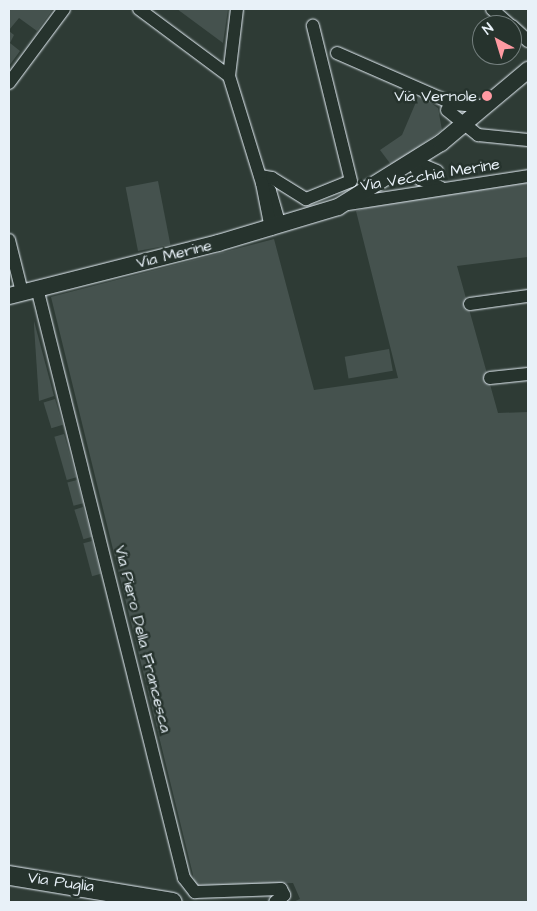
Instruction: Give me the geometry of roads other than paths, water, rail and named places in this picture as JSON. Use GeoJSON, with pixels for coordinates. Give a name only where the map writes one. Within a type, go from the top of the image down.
{"type":"FeatureCollection","features":[{"type":"Feature","properties":{"kind":"highway","name":"Via Puglia"},"geometry":{"type":"LineString","coordinates":[[9,875],[172,902]]}},
{"type":"Feature","properties":{"kind":"highway","name":"Via Puglia"},"geometry":{"type":"LineString","coordinates":[[9,887],[108,902]]}},
{"type":"Feature","properties":{"kind":"main road"},"geometry":{"type":"LineString","coordinates":[[338,207],[443,142],[528,70]]}},
{"type":"Feature","properties":{"kind":"main road","name":"Via Merine"},"geometry":{"type":"LineString","coordinates":[[23,292],[276,227],[338,207]]}},
{"type":"Feature","properties":{"kind":"street"},"geometry":{"type":"LineString","coordinates":[[9,83],[64,9]]}},
{"type":"Feature","properties":{"kind":"street"},"geometry":{"type":"LineString","coordinates":[[139,9],[229,76]]}},
{"type":"Feature","properties":{"kind":"street"},"geometry":{"type":"LineString","coordinates":[[237,9],[229,76],[276,227]]}},
{"type":"Feature","properties":{"kind":"street"},"geometry":{"type":"LineString","coordinates":[[264,184],[311,199],[351,181],[313,26]]}},
{"type":"Feature","properties":{"kind":"street"},"geometry":{"type":"LineString","coordinates":[[337,53],[440,98],[465,124],[492,139],[528,140]]}},
{"type":"Feature","properties":{"kind":"street"},"geometry":{"type":"LineString","coordinates":[[450,107],[486,107]]}},
{"type":"Feature","properties":{"kind":"street"},"geometry":{"type":"LineString","coordinates":[[437,171],[435,156],[443,142],[450,107]]}},
{"type":"Feature","properties":{"kind":"street"},"geometry":{"type":"LineString","coordinates":[[414,161],[437,171],[448,182],[462,186]]}},
{"type":"Feature","properties":{"kind":"street"},"geometry":{"type":"LineString","coordinates":[[414,161],[420,179],[445,188]]}},
{"type":"Feature","properties":{"kind":"street","name":"Via Vecchia Merine"},"geometry":{"type":"LineString","coordinates":[[338,207],[445,188],[528,176]]}},
{"type":"Feature","properties":{"kind":"street"},"geometry":{"type":"LineString","coordinates":[[264,184],[272,178],[293,193]]}},
{"type":"Feature","properties":{"kind":"street"},"geometry":{"type":"LineString","coordinates":[[9,240],[23,292]]}},
{"type":"Feature","properties":{"kind":"street","name":"Via Piero Della Francesca"},"geometry":{"type":"LineString","coordinates":[[23,292],[184,878],[195,892],[281,889],[284,895],[275,902]]}},
{"type":"Feature","properties":{"kind":"street"},"geometry":{"type":"LineString","coordinates":[[470,304],[528,296]]}},
{"type":"Feature","properties":{"kind":"street"},"geometry":{"type":"LineString","coordinates":[[490,378],[528,374]]}},
{"type":"Feature","properties":{"kind":"place","name":"Via Vernole"},"geometry":{"type":"Point","coordinates":[487,96]}}]}
